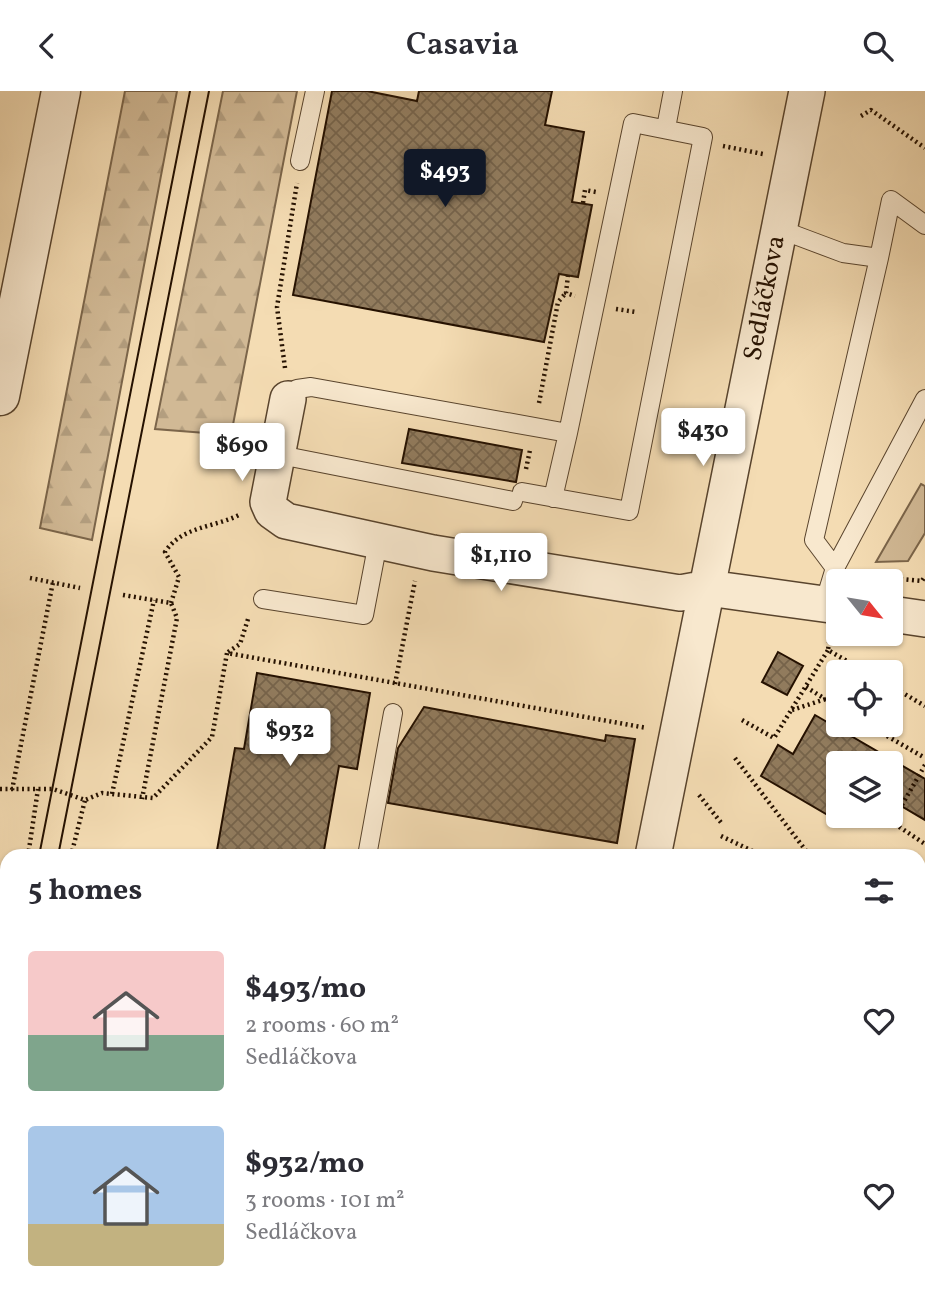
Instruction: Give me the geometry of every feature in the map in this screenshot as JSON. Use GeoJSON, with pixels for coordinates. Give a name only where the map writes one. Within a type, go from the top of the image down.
{"type":"FeatureCollection","features":[{"type":"Feature","properties":{"kind":"street"},"geometry":{"type":"LineString","coordinates":[[0,396],[15,250],[61,91]]}},
{"type":"Feature","properties":{"kind":"street","name":"Sedláčkova"},"geometry":{"type":"LineString","coordinates":[[660,849],[708,587],[807,91]]}},
{"type":"Feature","properties":{"kind":"street"},"geometry":{"type":"LineString","coordinates":[[288,399],[275,454],[268,502],[271,511],[286,521],[420,551],[680,593],[708,587],[826,611]]}},
{"type":"Feature","properties":{"kind":"street"},"geometry":{"type":"LineString","coordinates":[[903,616],[925,619]]}},
{"type":"Feature","properties":{"kind":"lane"},"geometry":{"type":"LineString","coordinates":[[300,161],[315,91]]}},
{"type":"Feature","properties":{"kind":"lane"},"geometry":{"type":"LineString","coordinates":[[666,128],[673,91]]}},
{"type":"Feature","properties":{"kind":"lane"},"geometry":{"type":"LineString","coordinates":[[275,454],[517,497],[553,498],[629,511],[703,137],[633,123],[553,498]]}},
{"type":"Feature","properties":{"kind":"lane"},"geometry":{"type":"LineString","coordinates":[[925,225],[891,200],[814,540],[835,568],[925,399]]}},
{"type":"Feature","properties":{"kind":"lane"},"geometry":{"type":"LineString","coordinates":[[779,229],[843,253],[879,258]]}},
{"type":"Feature","properties":{"kind":"lane"},"geometry":{"type":"LineString","coordinates":[[288,399],[297,389],[311,387],[568,433]]}},
{"type":"Feature","properties":{"kind":"lane"},"geometry":{"type":"LineString","coordinates":[[263,599],[364,615],[378,542]]}},
{"type":"Feature","properties":{"kind":"lane"},"geometry":{"type":"LineString","coordinates":[[367,849],[393,713]]}},
{"type":"Feature","properties":{"kind":"path"},"geometry":{"type":"LineString","coordinates":[[861,116],[871,110],[925,148]]}},
{"type":"Feature","properties":{"kind":"path"},"geometry":{"type":"LineString","coordinates":[[702,142],[767,155]]}},
{"type":"Feature","properties":{"kind":"path"},"geometry":{"type":"LineString","coordinates":[[288,399],[277,307],[300,161]]}},
{"type":"Feature","properties":{"kind":"path"},"geometry":{"type":"LineString","coordinates":[[517,497],[534,427],[558,302],[566,293]]}},
{"type":"Feature","properties":{"kind":"path"},"geometry":{"type":"LineString","coordinates":[[142,799],[177,618],[171,603],[179,577],[165,552],[173,541],[194,529],[218,525],[268,502]]}},
{"type":"Feature","properties":{"kind":"path"},"geometry":{"type":"LineString","coordinates":[[395,684],[420,551]]}},
{"type":"Feature","properties":{"kind":"path"},"geometry":{"type":"LineString","coordinates":[[30,578],[80,588]]}},
{"type":"Feature","properties":{"kind":"path"},"geometry":{"type":"LineString","coordinates":[[12,790],[53,582]]}},
{"type":"Feature","properties":{"kind":"path"},"geometry":{"type":"LineString","coordinates":[[123,595],[171,603]]}},
{"type":"Feature","properties":{"kind":"path"},"geometry":{"type":"LineString","coordinates":[[73,849],[85,800],[95,794],[153,798],[212,737],[227,653],[240,644],[254,598],[263,599]]}},
{"type":"Feature","properties":{"kind":"path"},"geometry":{"type":"LineString","coordinates":[[112,794],[154,600]]}},
{"type":"Feature","properties":{"kind":"path"},"geometry":{"type":"LineString","coordinates":[[742,720],[774,739],[828,646]]}},
{"type":"Feature","properties":{"kind":"path"},"geometry":{"type":"LineString","coordinates":[[828,650],[845,660]]}},
{"type":"Feature","properties":{"kind":"path"},"geometry":{"type":"LineString","coordinates":[[227,653],[651,729]]}},
{"type":"Feature","properties":{"kind":"path"},"geometry":{"type":"LineString","coordinates":[[806,687],[825,699]]}},
{"type":"Feature","properties":{"kind":"path"},"geometry":{"type":"LineString","coordinates":[[903,693],[925,706]]}},
{"type":"Feature","properties":{"kind":"path"},"geometry":{"type":"LineString","coordinates":[[792,710],[825,699]]}},
{"type":"Feature","properties":{"kind":"path"},"geometry":{"type":"LineString","coordinates":[[889,737],[925,758]]}},
{"type":"Feature","properties":{"kind":"path"},"geometry":{"type":"LineString","coordinates":[[735,758],[805,849]]}},
{"type":"Feature","properties":{"kind":"path"},"geometry":{"type":"LineString","coordinates":[[925,765],[899,810],[895,824],[925,844]]}},
{"type":"Feature","properties":{"kind":"path"},"geometry":{"type":"LineString","coordinates":[[0,789],[52,789],[85,800]]}},
{"type":"Feature","properties":{"kind":"path"},"geometry":{"type":"LineString","coordinates":[[28,849],[38,789]]}},
{"type":"Feature","properties":{"kind":"path"},"geometry":{"type":"LineString","coordinates":[[721,836],[748,849]]}},
{"type":"Feature","properties":{"kind":"green space"},"geometry":{"type":"Polygon","coordinates":[[[125,91],[177,91],[92,540],[40,528],[125,91]]]}},
{"type":"Feature","properties":{"kind":"green space"},"geometry":{"type":"Polygon","coordinates":[[[223,91],[297,91],[231,435],[155,429],[223,91]]]}},
{"type":"Feature","properties":{"kind":"green space"},"geometry":{"type":"Polygon","coordinates":[[[921,484],[925,486],[925,533],[908,561],[876,562],[921,484]]]}},
{"type":"Feature","properties":{"kind":"building"},"geometry":{"type":"Polygon","coordinates":[[[332,91],[367,91],[417,101],[419,91],[552,91],[545,125],[584,132],[572,202],[592,205],[578,277],[559,274],[544,342],[293,295],[332,91]]]}},
{"type":"Feature","properties":{"kind":"building"},"geometry":{"type":"Polygon","coordinates":[[[409,429],[522,450],[516,482],[402,463],[409,429]]]}},
{"type":"Feature","properties":{"kind":"building"},"geometry":{"type":"Polygon","coordinates":[[[778,652],[803,666],[787,695],[762,682],[778,652]]]}},
{"type":"Feature","properties":{"kind":"building"},"geometry":{"type":"Polygon","coordinates":[[[257,673],[370,693],[357,769],[339,766],[324,849],[217,849],[235,748],[244,749],[257,673]]]}},
{"type":"Feature","properties":{"kind":"building"},"geometry":{"type":"Polygon","coordinates":[[[424,707],[605,741],[606,735],[635,739],[617,843],[388,803],[398,748],[424,707]]]}},
{"type":"Feature","properties":{"kind":"building"},"geometry":{"type":"Polygon","coordinates":[[[815,715],[826,721],[826,737],[853,737],[877,751],[826,751],[826,814],[761,776],[778,745],[793,754],[815,715]]]}},
{"type":"Feature","properties":{"kind":"building"},"geometry":{"type":"Polygon","coordinates":[[[903,766],[925,779],[925,820],[903,807],[903,766]]]}},
{"type":"Feature","properties":{"kind":"tram line"},"geometry":{"type":"LineString","coordinates":[[40,849],[190,91]]}},
{"type":"Feature","properties":{"kind":"tram line"},"geometry":{"type":"LineString","coordinates":[[59,849],[209,91]]}}]}
